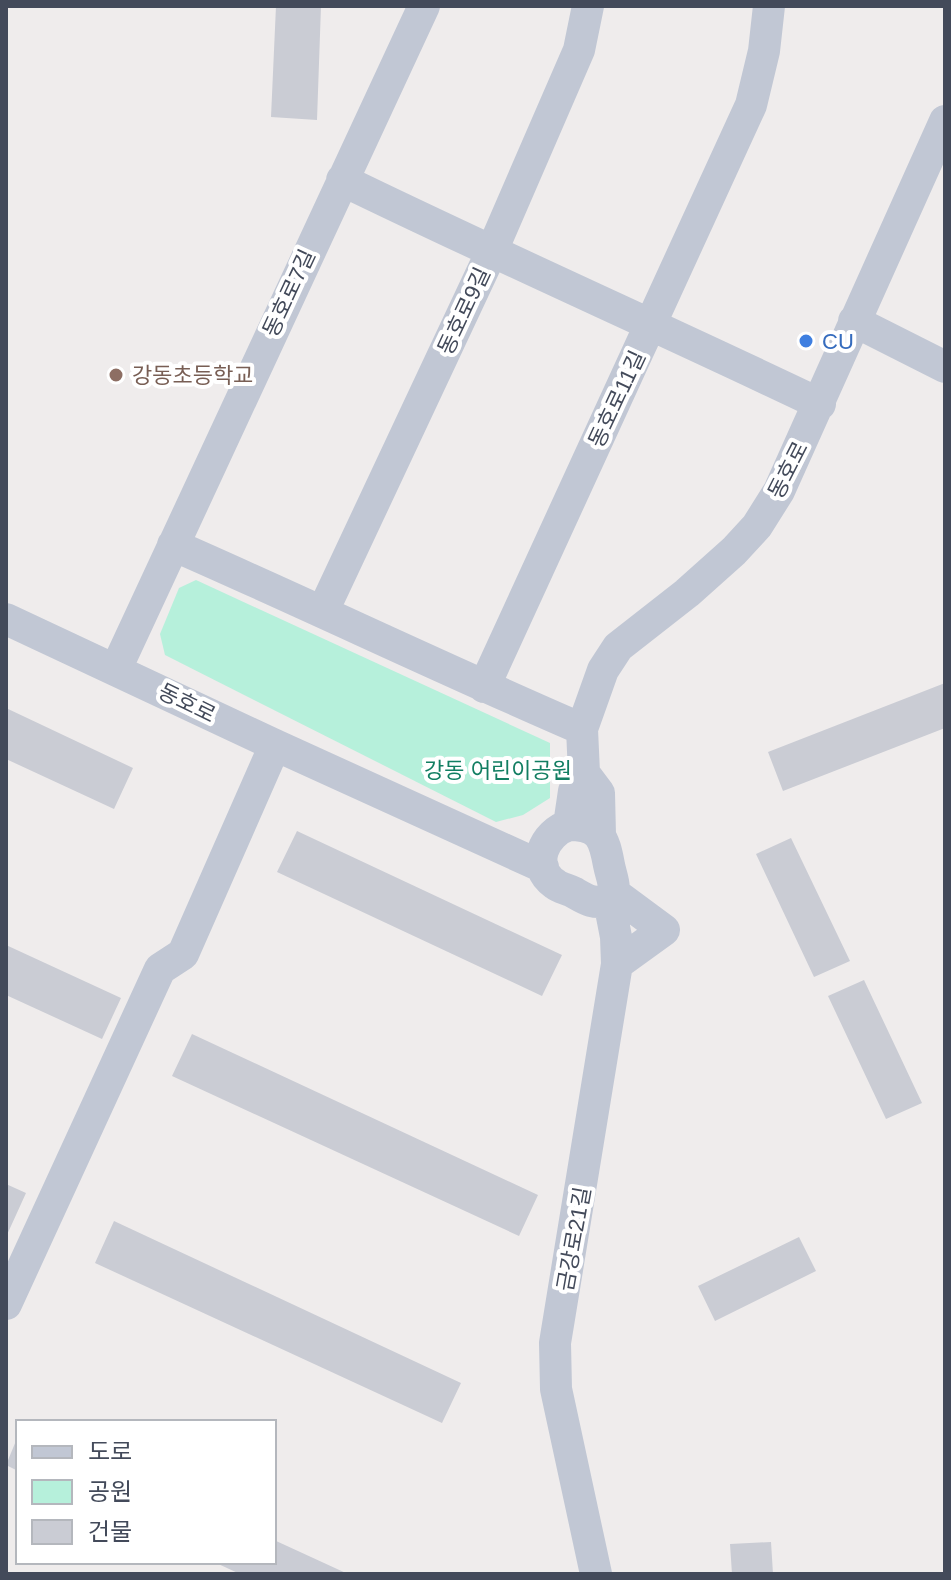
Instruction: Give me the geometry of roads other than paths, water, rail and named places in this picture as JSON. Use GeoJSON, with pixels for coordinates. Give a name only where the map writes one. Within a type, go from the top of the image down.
{"type":"FeatureCollection","features":[{"type":"Feature","properties":{"kind":"street","name":"동호로7길"},"geometry":{"type":"LineString","coordinates":[[116,669],[424,6]]}},
{"type":"Feature","properties":{"kind":"street","name":"동호로9길"},"geometry":{"type":"LineString","coordinates":[[323,611],[491,253],[579,50],[588,6]]}},
{"type":"Feature","properties":{"kind":"street","name":"동호로11길"},"geometry":{"type":"LineString","coordinates":[[484,687],[751,105],[764,51],[769,6]]}},
{"type":"Feature","properties":{"kind":"street","name":"동호로"},"geometry":{"type":"LineString","coordinates":[[584,773],[582,729],[603,670],[618,647],[687,593],[757,526],[779,491],[945,121]]}},
{"type":"Feature","properties":{"kind":"street"},"geometry":{"type":"LineString","coordinates":[[342,180],[491,253],[652,324],[820,404]]}},
{"type":"Feature","properties":{"kind":"street"},"geometry":{"type":"LineString","coordinates":[[854,321],[945,367]]}},
{"type":"Feature","properties":{"kind":"street"},"geometry":{"type":"LineString","coordinates":[[173,545],[582,729]]}},
{"type":"Feature","properties":{"kind":"street","name":"동호로"},"geometry":{"type":"LineString","coordinates":[[6,619],[543,867]]}},
{"type":"Feature","properties":{"kind":"street"},"geometry":{"type":"LineString","coordinates":[[6,1304],[160,969],[183,954],[275,745]]}},
{"type":"Feature","properties":{"kind":"street"},"geometry":{"type":"LineString","coordinates":[[569,825],[574,791],[584,773],[599,793],[600,835]]}},
{"type":"Feature","properties":{"kind":"street"},"geometry":{"type":"LineString","coordinates":[[612,897],[614,879],[606,844],[600,835],[580,825],[559,828],[544,844],[543,867],[547,877],[586,902],[612,897],[664,930],[617,964]]}},
{"type":"Feature","properties":{"kind":"street","name":"금강로21길"},"geometry":{"type":"LineString","coordinates":[[596,1574],[556,1389],[555,1343],[617,964],[612,897]]}},
{"type":"Feature","properties":{"kind":"place","name":"CU"},"geometry":{"type":"Point","coordinates":[806,341]}},
{"type":"Feature","properties":{"kind":"place","name":"강동초등학교"},"geometry":{"type":"Point","coordinates":[116,375]}},
{"type":"Feature","properties":{"kind":"park label","name":"강동 어린이공원"},"geometry":{"type":"Point","coordinates":[498,770]}}]}
